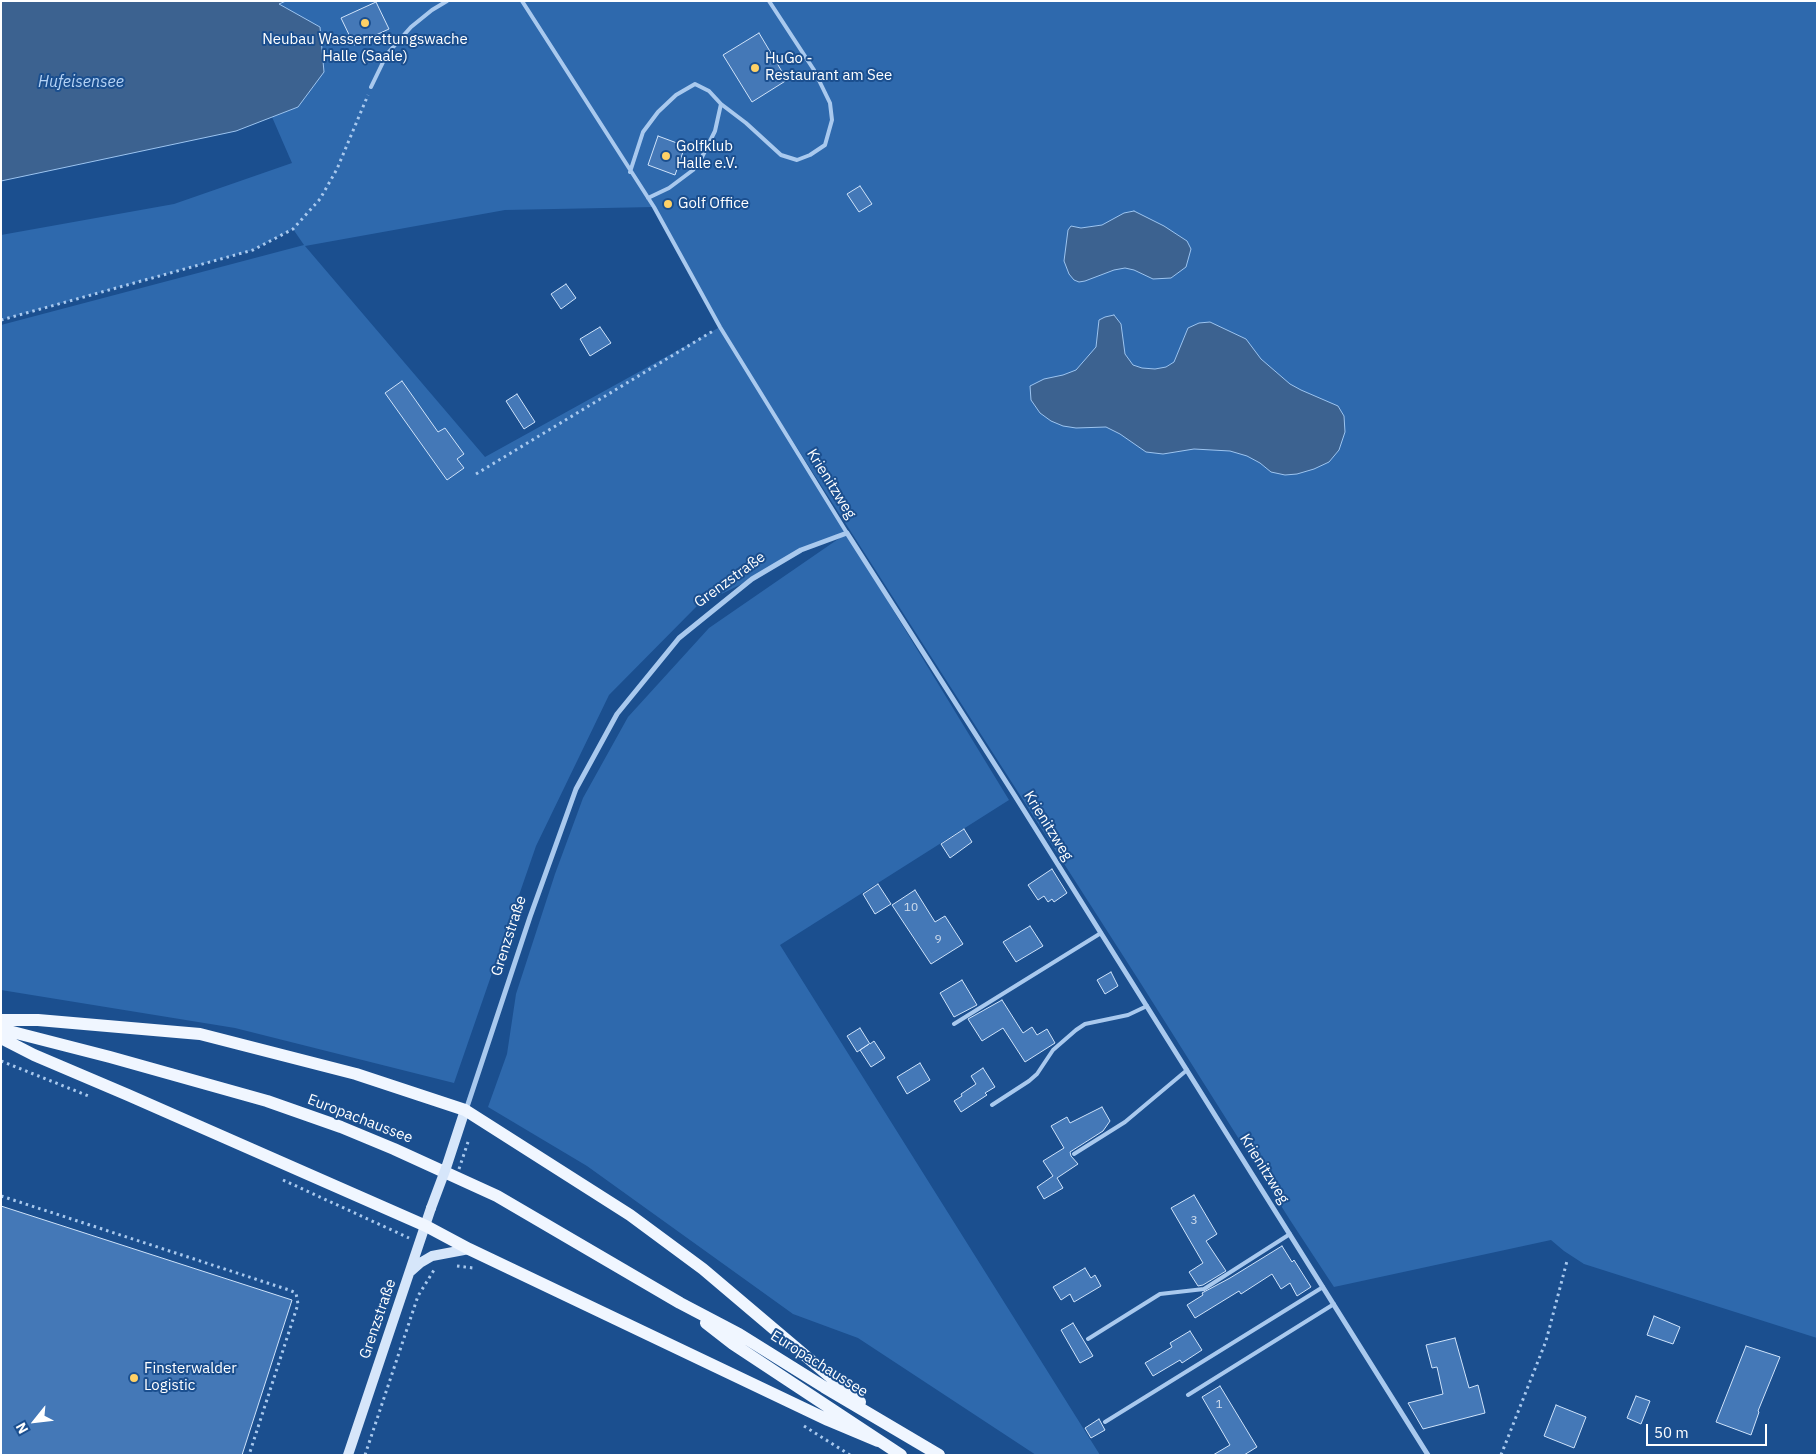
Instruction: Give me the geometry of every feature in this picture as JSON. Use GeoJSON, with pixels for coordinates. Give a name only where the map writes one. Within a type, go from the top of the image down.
{"type":"FeatureCollection","features":[{"type":"Feature","properties":{"kind":"main road"},"geometry":{"type":"LineString","coordinates":[[1,1020],[38,1020],[200,1034],[356,1074],[465,1110],[630,1215],[696,1263],[882,1422]]}},
{"type":"Feature","properties":{"kind":"main road","name":"Europachaussee"},"geometry":{"type":"LineString","coordinates":[[1,1029],[192,1079],[267,1102],[358,1134],[497,1196],[680,1303],[739,1334],[824,1388],[939,1455]]}},
{"type":"Feature","properties":{"kind":"main road"},"geometry":{"type":"LineString","coordinates":[[1,1038],[34,1055],[128,1094],[426,1226],[469,1249],[828,1420],[878,1441]]}},
{"type":"Feature","properties":{"kind":"main road","name":"Europachaussee"},"geometry":{"type":"LineString","coordinates":[[680,1303],[734,1344],[901,1455]]}},
{"type":"Feature","properties":{"kind":"street","name":"Krienitzweg"},"geometry":{"type":"LineString","coordinates":[[847,533],[1101,933],[1428,1455]]}},
{"type":"Feature","properties":{"kind":"street","name":"Grenzstraße"},"geometry":{"type":"LineString","coordinates":[[348,1455],[530,917],[576,789],[617,714],[679,638],[752,579],[801,550],[847,533]]}},
{"type":"Feature","properties":{"kind":"street"},"geometry":{"type":"LineString","coordinates":[[410,1271],[432,1256],[469,1249]]}},
{"type":"Feature","properties":{"kind":"lane"},"geometry":{"type":"LineString","coordinates":[[371,88],[387,54],[411,27],[447,1]]}},
{"type":"Feature","properties":{"kind":"lane","name":"Krienitzweg"},"geometry":{"type":"LineString","coordinates":[[522,1],[654,207],[720,327],[847,533]]}},
{"type":"Feature","properties":{"kind":"lane"},"geometry":{"type":"LineString","coordinates":[[630,172],[643,132],[658,112],[676,95],[695,84],[709,91],[721,104],[746,123],[781,155],[797,160],[810,155],[825,144],[832,120],[830,103],[814,70],[769,1]]}},
{"type":"Feature","properties":{"kind":"lane"},"geometry":{"type":"LineString","coordinates":[[648,198],[669,188],[693,170],[715,131],[721,104]]}},
{"type":"Feature","properties":{"kind":"lane"},"geometry":{"type":"LineString","coordinates":[[954,1024],[1101,933]]}},
{"type":"Feature","properties":{"kind":"lane"},"geometry":{"type":"LineString","coordinates":[[992,1105],[1029,1081],[1053,1050],[1085,1024],[1128,1015],[1147,1006]]}},
{"type":"Feature","properties":{"kind":"lane"},"geometry":{"type":"LineString","coordinates":[[1074,1154],[1125,1122],[1187,1070]]}},
{"type":"Feature","properties":{"kind":"lane"},"geometry":{"type":"LineString","coordinates":[[1088,1339],[1160,1294],[1204,1289],[1290,1234]]}},
{"type":"Feature","properties":{"kind":"lane"},"geometry":{"type":"LineString","coordinates":[[1105,1422],[1323,1287]]}},
{"type":"Feature","properties":{"kind":"lane"},"geometry":{"type":"LineString","coordinates":[[1188,1395],[1334,1304]]}},
{"type":"Feature","properties":{"kind":"path"},"geometry":{"type":"LineString","coordinates":[[1,320],[253,250],[293,229],[320,199],[337,169],[371,88]]}},
{"type":"Feature","properties":{"kind":"path"},"geometry":{"type":"LineString","coordinates":[[476,474],[720,327]]}},
{"type":"Feature","properties":{"kind":"path"},"geometry":{"type":"LineString","coordinates":[[1,1061],[94,1098]]}},
{"type":"Feature","properties":{"kind":"path"},"geometry":{"type":"LineString","coordinates":[[279,1179],[420,1243]]}},
{"type":"Feature","properties":{"kind":"path"},"geometry":{"type":"LineString","coordinates":[[1,1196],[296,1293],[298,1304],[249,1455]]}},
{"type":"Feature","properties":{"kind":"path"},"geometry":{"type":"LineString","coordinates":[[1501,1455],[1546,1341],[1568,1261]]}},
{"type":"Feature","properties":{"kind":"path"},"geometry":{"type":"LineString","coordinates":[[365,1455],[418,1296],[434,1270]]}},
{"type":"Feature","properties":{"kind":"shaded area"},"geometry":{"type":"Polygon","coordinates":[[[286,1],[1817,1],[1817,1338],[1584,1264],[1551,1240],[1334,1287],[740,359],[1009,800],[780,945],[1100,1455],[1036,1455],[858,1338],[793,1314],[587,1166],[488,1107],[507,1054],[516,994],[555,874],[583,798],[628,717],[709,628],[844,535],[801,550],[752,579],[697,606],[609,695],[536,846],[454,1083],[235,1028],[1,990],[1,325],[304,245],[293,229],[253,250],[1,320],[1,235],[174,204],[292,163],[272,117],[298,107],[278,4],[286,1]],[[654,207],[505,210],[305,246],[485,457],[720,327],[654,207]]]}},
{"type":"Feature","properties":{"kind":"water","name":"Hufeisensee"},"geometry":{"type":"Polygon","coordinates":[[[1,1],[286,1],[279,4],[320,27],[324,72],[298,107],[236,131],[1,181],[1,1]]]}},
{"type":"Feature","properties":{"kind":"water"},"geometry":{"type":"Polygon","coordinates":[[[1134,211],[1164,226],[1187,241],[1191,249],[1186,267],[1171,278],[1153,279],[1125,268],[1085,281],[1079,282],[1074,280],[1069,274],[1064,261],[1068,230],[1071,226],[1081,228],[1102,225],[1124,213],[1134,211]]]}},
{"type":"Feature","properties":{"kind":"water"},"geometry":{"type":"Polygon","coordinates":[[[1114,315],[1121,324],[1125,354],[1133,365],[1142,368],[1155,369],[1166,367],[1174,362],[1188,328],[1199,323],[1210,322],[1246,339],[1261,359],[1290,384],[1338,406],[1344,416],[1345,432],[1339,450],[1329,462],[1314,469],[1285,475],[1271,472],[1247,456],[1230,451],[1194,449],[1163,454],[1146,452],[1106,427],[1076,428],[1063,426],[1051,421],[1040,413],[1031,400],[1030,386],[1044,379],[1076,370],[1096,347],[1099,320],[1114,315]]]}},
{"type":"Feature","properties":{"kind":"building","name":"Neubau Wasserrettungswache Halle (Saale)"},"geometry":{"type":"Polygon","coordinates":[[[376,2],[389,29],[354,45],[341,18],[376,2]]]}},
{"type":"Feature","properties":{"kind":"building","name":"HuGo - Restaurant am See"},"geometry":{"type":"Polygon","coordinates":[[[759,33],[787,80],[752,102],[723,55],[759,33]]]}},
{"type":"Feature","properties":{"kind":"building","name":"Golfklub Halle e.V."},"geometry":{"type":"Polygon","coordinates":[[[658,136],[685,146],[675,175],[648,165],[658,136]]]}},
{"type":"Feature","properties":{"kind":"building"},"geometry":{"type":"Polygon","coordinates":[[[860,186],[872,204],[859,212],[847,194],[860,186]]]}},
{"type":"Feature","properties":{"kind":"building"},"geometry":{"type":"Polygon","coordinates":[[[566,284],[576,298],[561,309],[551,294],[566,284]]]}},
{"type":"Feature","properties":{"kind":"building"},"geometry":{"type":"Polygon","coordinates":[[[600,327],[611,343],[590,356],[580,339],[600,327]]]}},
{"type":"Feature","properties":{"kind":"building"},"geometry":{"type":"Polygon","coordinates":[[[402,381],[438,432],[445,428],[464,454],[457,459],[464,468],[447,480],[385,393],[402,381]]]}},
{"type":"Feature","properties":{"kind":"building"},"geometry":{"type":"Polygon","coordinates":[[[517,394],[535,422],[524,429],[506,401],[517,394]]]}},
{"type":"Feature","properties":{"kind":"building"},"geometry":{"type":"Polygon","coordinates":[[[964,829],[972,842],[950,858],[941,844],[964,829]]]}},
{"type":"Feature","properties":{"kind":"building"},"geometry":{"type":"Polygon","coordinates":[[[1052,869],[1067,893],[1054,902],[1052,899],[1048,902],[1044,896],[1038,900],[1028,885],[1052,869]]]}},
{"type":"Feature","properties":{"kind":"building"},"geometry":{"type":"Polygon","coordinates":[[[878,884],[891,904],[875,914],[863,894],[878,884]]]}},
{"type":"Feature","properties":{"kind":"building"},"geometry":{"type":"Polygon","coordinates":[[[915,890],[935,922],[945,916],[963,944],[931,964],[892,905],[915,890]]]}},
{"type":"Feature","properties":{"kind":"building"},"geometry":{"type":"Polygon","coordinates":[[[1030,926],[1043,946],[1016,962],[1003,942],[1030,926]]]}},
{"type":"Feature","properties":{"kind":"building"},"geometry":{"type":"Polygon","coordinates":[[[1111,972],[1118,986],[1105,994],[1097,980],[1111,972]]]}},
{"type":"Feature","properties":{"kind":"building"},"geometry":{"type":"Polygon","coordinates":[[[962,980],[977,1005],[954,1017],[940,993],[962,980]]]}},
{"type":"Feature","properties":{"kind":"building"},"geometry":{"type":"Polygon","coordinates":[[[1002,1000],[1023,1033],[1032,1027],[1037,1035],[1047,1029],[1055,1043],[1025,1062],[1003,1028],[982,1041],[968,1019],[1002,1000]]]}},
{"type":"Feature","properties":{"kind":"building"},"geometry":{"type":"Polygon","coordinates":[[[860,1028],[870,1044],[874,1041],[885,1058],[871,1067],[860,1050],[857,1052],[847,1036],[860,1028]]]}},
{"type":"Feature","properties":{"kind":"building"},"geometry":{"type":"Polygon","coordinates":[[[920,1063],[930,1080],[907,1094],[897,1077],[920,1063]]]}},
{"type":"Feature","properties":{"kind":"building"},"geometry":{"type":"Polygon","coordinates":[[[983,1068],[995,1087],[985,1093],[987,1095],[961,1112],[954,1101],[976,1084],[971,1076],[983,1068]]]}},
{"type":"Feature","properties":{"kind":"building"},"geometry":{"type":"Polygon","coordinates":[[[1102,1107],[1110,1121],[1103,1131],[1070,1152],[1078,1164],[1057,1178],[1063,1188],[1044,1199],[1037,1187],[1053,1176],[1043,1161],[1064,1148],[1051,1126],[1067,1117],[1070,1123],[1102,1107]]]}},
{"type":"Feature","properties":{"kind":"building"},"geometry":{"type":"Polygon","coordinates":[[[1194,1195],[1217,1234],[1206,1241],[1226,1271],[1198,1286],[1189,1272],[1203,1263],[1171,1208],[1194,1195]]]}},
{"type":"Feature","properties":{"kind":"building","name":"Finsterwalder Logistic"},"geometry":{"type":"Polygon","coordinates":[[[1,1206],[292,1300],[242,1455],[1,1455],[1,1206]]]}},
{"type":"Feature","properties":{"kind":"building"},"geometry":{"type":"Polygon","coordinates":[[[1282,1246],[1292,1262],[1294,1260],[1311,1287],[1297,1296],[1290,1283],[1281,1289],[1272,1274],[1241,1294],[1239,1291],[1195,1318],[1187,1305],[1203,1295],[1202,1293],[1282,1246]]]}},
{"type":"Feature","properties":{"kind":"building"},"geometry":{"type":"Polygon","coordinates":[[[1085,1268],[1091,1278],[1095,1275],[1101,1286],[1074,1302],[1070,1294],[1061,1300],[1053,1287],[1085,1268]]]}},
{"type":"Feature","properties":{"kind":"building"},"geometry":{"type":"Polygon","coordinates":[[[1654,1316],[1680,1327],[1673,1344],[1647,1335],[1654,1316]]]}},
{"type":"Feature","properties":{"kind":"building"},"geometry":{"type":"Polygon","coordinates":[[[1073,1323],[1093,1356],[1080,1363],[1061,1330],[1073,1323]]]}},
{"type":"Feature","properties":{"kind":"building"},"geometry":{"type":"Polygon","coordinates":[[[1190,1331],[1202,1350],[1182,1363],[1180,1360],[1153,1376],[1145,1363],[1172,1347],[1170,1343],[1190,1331]]]}},
{"type":"Feature","properties":{"kind":"building"},"geometry":{"type":"Polygon","coordinates":[[[1455,1338],[1469,1388],[1478,1385],[1485,1413],[1423,1429],[1408,1403],[1443,1394],[1437,1367],[1432,1368],[1426,1345],[1455,1338]]]}},
{"type":"Feature","properties":{"kind":"building"},"geometry":{"type":"Polygon","coordinates":[[[1746,1346],[1780,1357],[1758,1411],[1751,1435],[1716,1422],[1746,1346]]]}},
{"type":"Feature","properties":{"kind":"building"},"geometry":{"type":"Polygon","coordinates":[[[1220,1386],[1257,1447],[1244,1455],[1213,1455],[1230,1445],[1202,1397],[1220,1386]]]}},
{"type":"Feature","properties":{"kind":"building"},"geometry":{"type":"Polygon","coordinates":[[[1636,1396],[1650,1401],[1641,1424],[1627,1418],[1636,1396]]]}},
{"type":"Feature","properties":{"kind":"building"},"geometry":{"type":"Polygon","coordinates":[[[1556,1405],[1586,1417],[1574,1448],[1544,1436],[1556,1405]]]}},
{"type":"Feature","properties":{"kind":"building"},"geometry":{"type":"Polygon","coordinates":[[[1099,1419],[1105,1430],[1091,1438],[1085,1428],[1099,1419]]]}},
{"type":"Feature","properties":{"kind":"place","name":"Neubau Wasserrettungswache Halle (Saale)"},"geometry":{"type":"Point","coordinates":[365,23]}},
{"type":"Feature","properties":{"kind":"place","name":"HuGo - Restaurant am See"},"geometry":{"type":"Point","coordinates":[755,68]}},
{"type":"Feature","properties":{"kind":"place","name":"Golfklub Halle e.V."},"geometry":{"type":"Point","coordinates":[666,156]}},
{"type":"Feature","properties":{"kind":"place","name":"Golf Office"},"geometry":{"type":"Point","coordinates":[668,204]}},
{"type":"Feature","properties":{"kind":"place","name":"Finsterwalder Logistic"},"geometry":{"type":"Point","coordinates":[134,1378]}}]}
